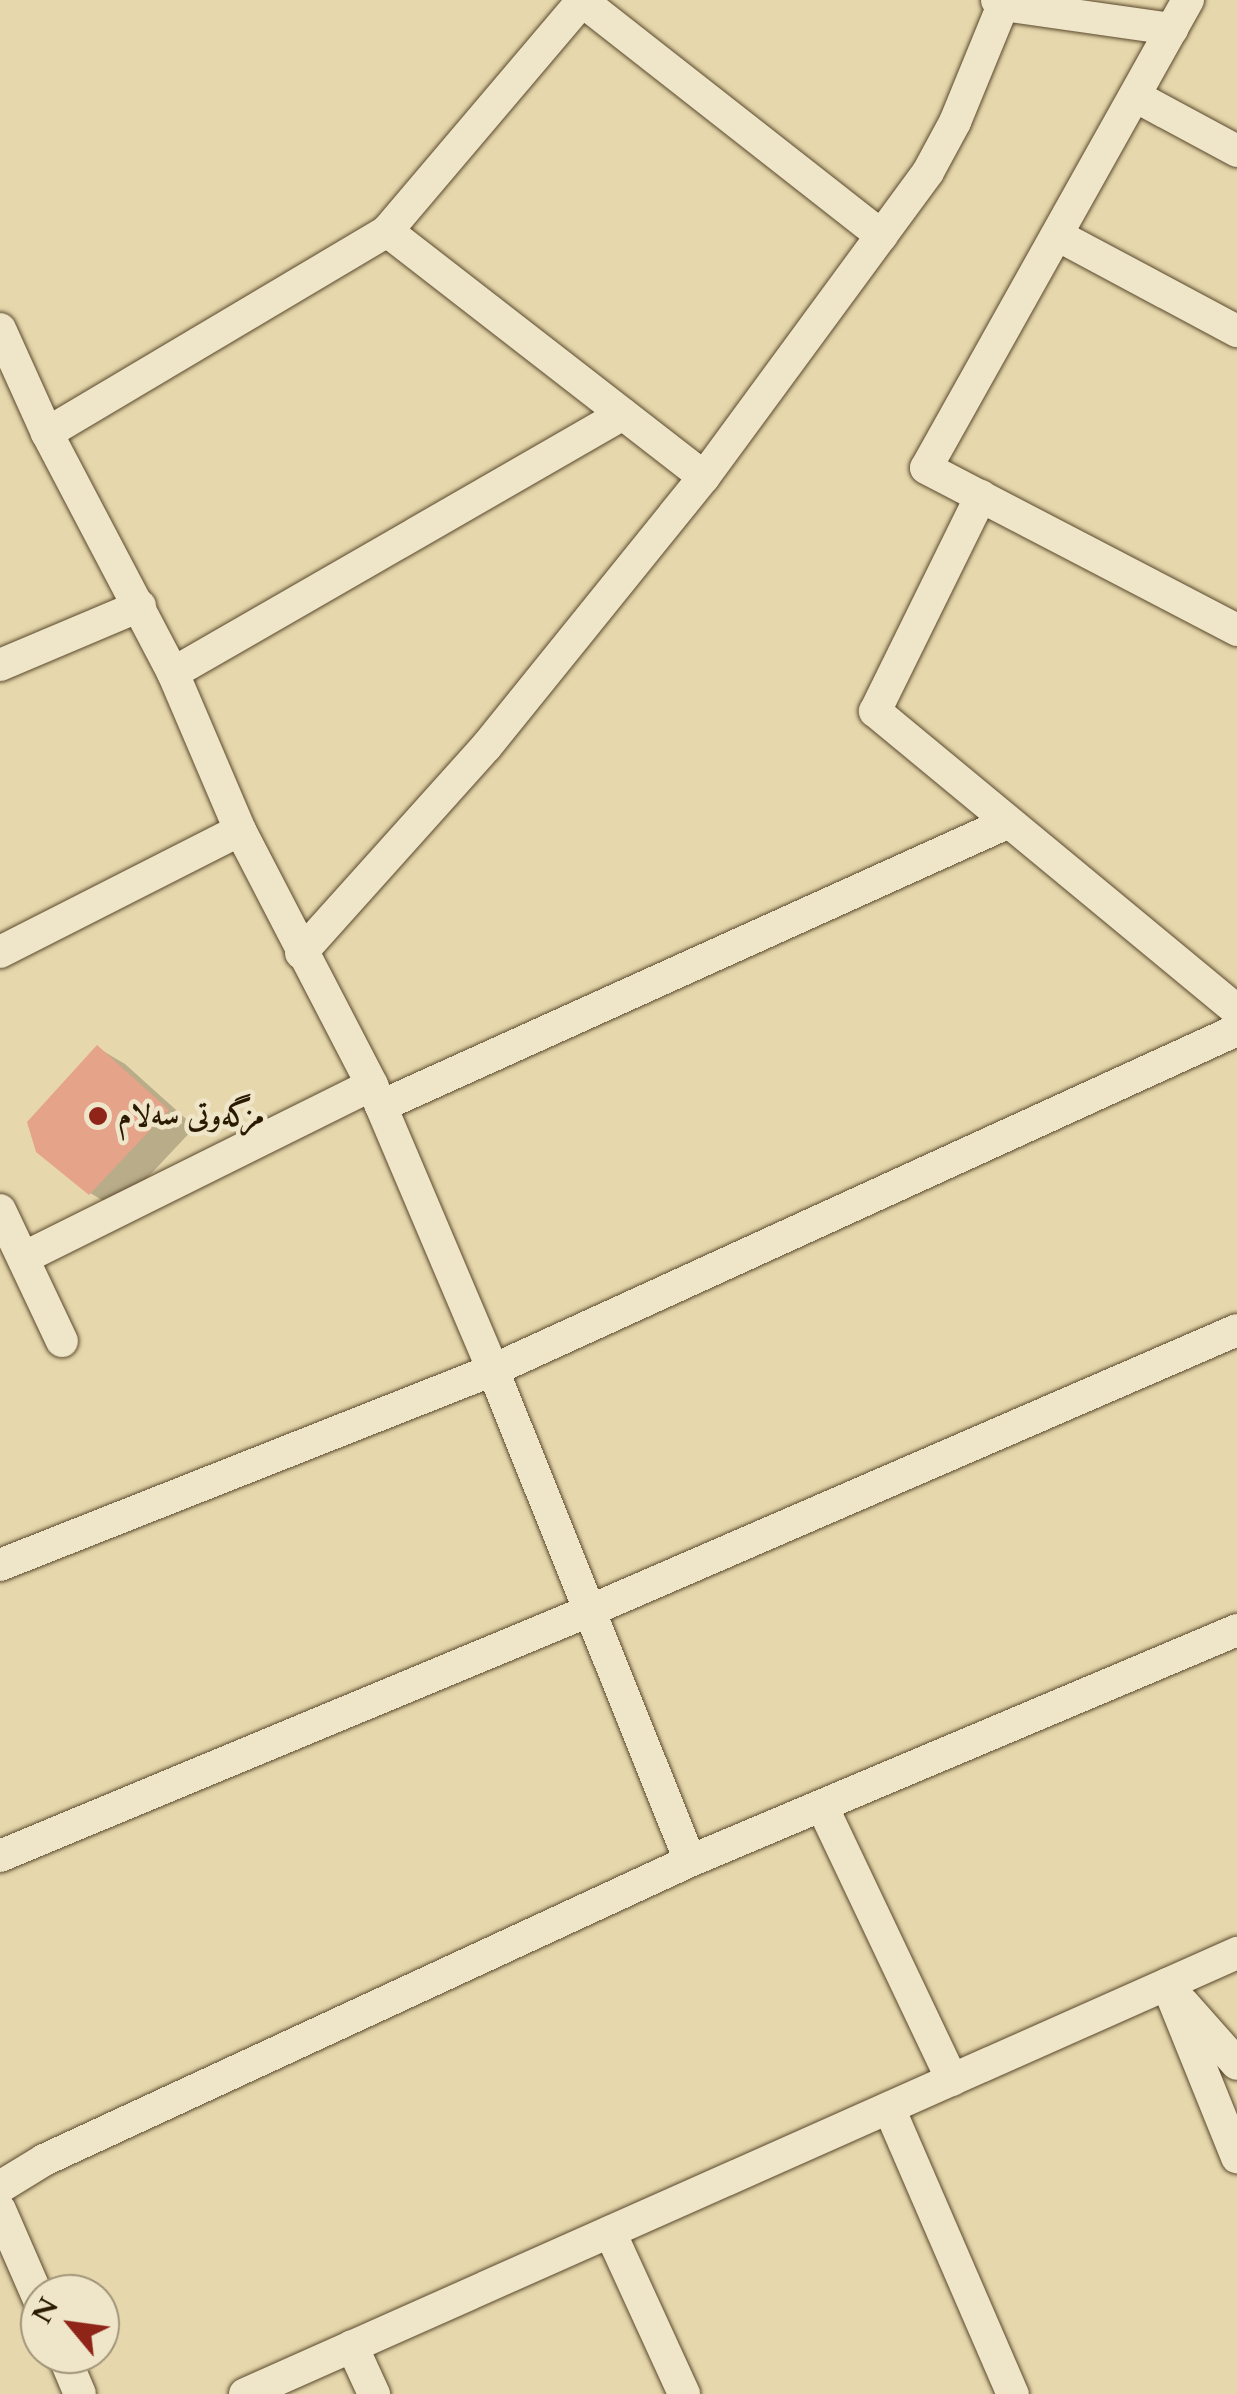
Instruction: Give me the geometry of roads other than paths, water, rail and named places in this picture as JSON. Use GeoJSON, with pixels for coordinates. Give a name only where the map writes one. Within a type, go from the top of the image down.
{"type":"FeatureCollection","features":[{"type":"Feature","properties":{"kind":"street"},"geometry":{"type":"LineString","coordinates":[[1188,0],[926,468],[1237,630]]}},
{"type":"Feature","properties":{"kind":"street"},"geometry":{"type":"LineString","coordinates":[[48,433],[387,231],[582,1],[882,236]]}},
{"type":"Feature","properties":{"kind":"street"},"geometry":{"type":"LineString","coordinates":[[301,953],[486,746],[704,476],[882,236],[928,172],[956,122],[1000,2],[1172,30]]}},
{"type":"Feature","properties":{"kind":"street"},"geometry":{"type":"LineString","coordinates":[[1135,96],[1237,152]]}},
{"type":"Feature","properties":{"kind":"street"},"geometry":{"type":"LineString","coordinates":[[387,231],[704,476]]}},
{"type":"Feature","properties":{"kind":"street"},"geometry":{"type":"LineString","coordinates":[[1057,235],[1237,331]]}},
{"type":"Feature","properties":{"kind":"street"},"geometry":{"type":"LineString","coordinates":[[4,345],[173,672],[240,830],[376,1096],[493,1370],[690,1861]]}},
{"type":"Feature","properties":{"kind":"street"},"geometry":{"type":"LineString","coordinates":[[173,672],[623,414]]}},
{"type":"Feature","properties":{"kind":"street"},"geometry":{"type":"LineString","coordinates":[[981,496],[875,711],[1237,1011]]}},
{"type":"Feature","properties":{"kind":"street"},"geometry":{"type":"LineString","coordinates":[[0,665],[140,606]]}},
{"type":"Feature","properties":{"kind":"street"},"geometry":{"type":"LineString","coordinates":[[25,1257],[376,1096],[1008,823]]}},
{"type":"Feature","properties":{"kind":"street"},"geometry":{"type":"LineString","coordinates":[[0,952],[240,830]]}},
{"type":"Feature","properties":{"kind":"street"},"geometry":{"type":"LineString","coordinates":[[0,1565],[493,1370],[1237,1030]]}},
{"type":"Feature","properties":{"kind":"street"},"geometry":{"type":"LineString","coordinates":[[0,1210],[62,1341]]}},
{"type":"Feature","properties":{"kind":"street"},"geometry":{"type":"LineString","coordinates":[[0,1856],[590,1611],[1237,1330]]}},
{"type":"Feature","properties":{"kind":"street"},"geometry":{"type":"LineString","coordinates":[[0,2188],[62,2152],[690,1861],[1237,1630]]}},
{"type":"Feature","properties":{"kind":"street"},"geometry":{"type":"LineString","coordinates":[[823,1808],[952,2080]]}},
{"type":"Feature","properties":{"kind":"street"},"geometry":{"type":"LineString","coordinates":[[245,2394],[1237,1953]]}},
{"type":"Feature","properties":{"kind":"street"},"geometry":{"type":"LineString","coordinates":[[1167,1984],[1237,2064]]}},
{"type":"Feature","properties":{"kind":"street"},"geometry":{"type":"LineString","coordinates":[[1167,1984],[1237,2157]]}},
{"type":"Feature","properties":{"kind":"street"},"geometry":{"type":"LineString","coordinates":[[889,2108],[1012,2394]]}},
{"type":"Feature","properties":{"kind":"street"},"geometry":{"type":"LineString","coordinates":[[0,2210],[28,2274]]}},
{"type":"Feature","properties":{"kind":"street"},"geometry":{"type":"LineString","coordinates":[[610,2232],[684,2394]]}},
{"type":"Feature","properties":{"kind":"street"},"geometry":{"type":"LineString","coordinates":[[352,2346],[374,2394]]}},
{"type":"Feature","properties":{"kind":"place","name":"مزگەوتی سەلام"},"geometry":{"type":"Point","coordinates":[98,1116]}}]}
